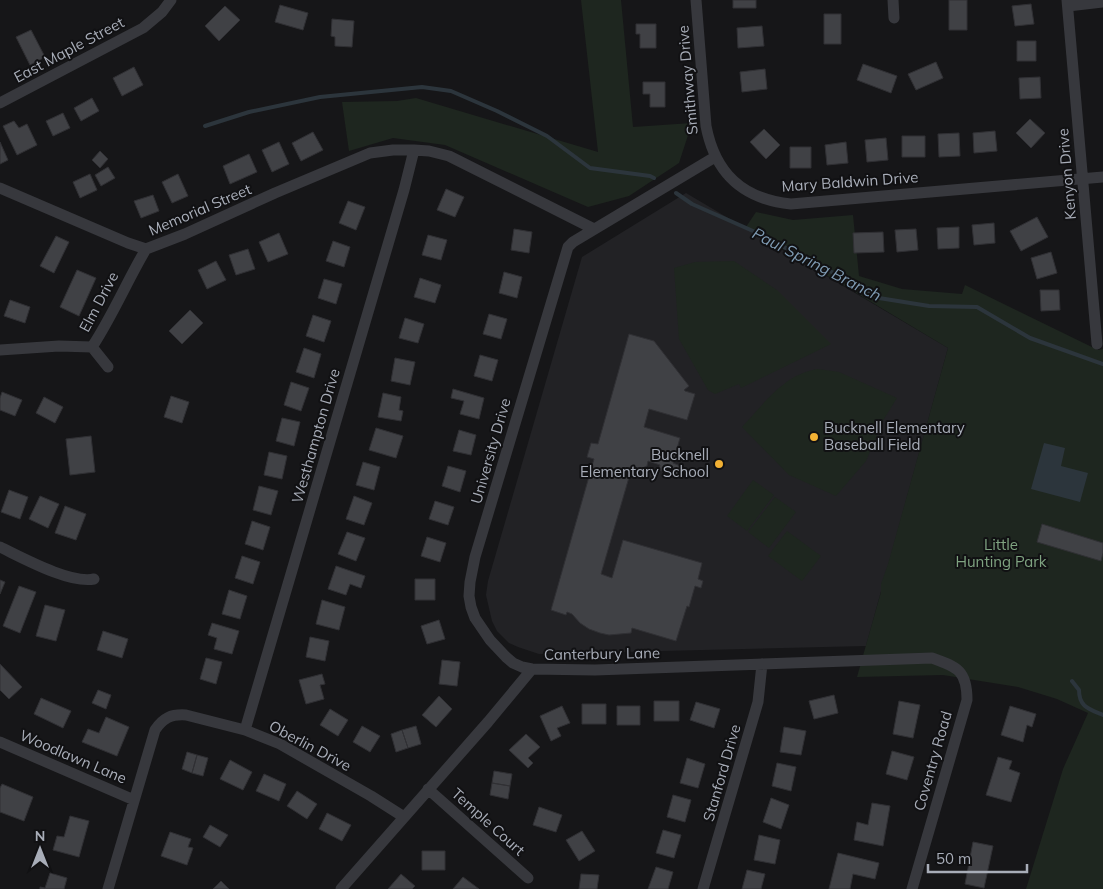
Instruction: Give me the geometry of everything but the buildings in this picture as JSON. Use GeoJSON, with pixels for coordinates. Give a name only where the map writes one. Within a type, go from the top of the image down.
{"type":"FeatureCollection","features":[{"type":"Feature","properties":{"kind":"street","name":"East Maple Street"},"geometry":{"type":"LineString","coordinates":[[0,103],[142,28],[162,12],[171,0]]}},
{"type":"Feature","properties":{"kind":"street","name":"Smithway Drive"},"geometry":{"type":"LineString","coordinates":[[696,0],[706,126],[709,143],[715,157]]}},
{"type":"Feature","properties":{"kind":"street"},"geometry":{"type":"LineString","coordinates":[[893,0],[894,18]]}},
{"type":"Feature","properties":{"kind":"street"},"geometry":{"type":"LineString","coordinates":[[1067,3],[1103,2]]}},
{"type":"Feature","properties":{"kind":"street","name":"Kenyon Drive"},"geometry":{"type":"LineString","coordinates":[[1067,3],[1097,344]]}},
{"type":"Feature","properties":{"kind":"street"},"geometry":{"type":"LineString","coordinates":[[414,150],[429,151],[448,156],[594,229],[715,157]]}},
{"type":"Feature","properties":{"kind":"street","name":"Memorial Street"},"geometry":{"type":"LineString","coordinates":[[0,188],[146,249],[185,234],[370,153],[414,150]]}},
{"type":"Feature","properties":{"kind":"street","name":"Westhampton Drive"},"geometry":{"type":"LineString","coordinates":[[245,730],[404,190],[414,150]]}},
{"type":"Feature","properties":{"kind":"street","name":"Mary Baldwin Drive"},"geometry":{"type":"LineString","coordinates":[[715,157],[735,182],[755,196],[772,202],[791,204],[1103,177]]}},
{"type":"Feature","properties":{"kind":"street","name":"University Drive"},"geometry":{"type":"LineString","coordinates":[[532,669],[513,664],[480,627],[471,607],[469,596],[470,582],[478,548],[565,253],[573,242],[594,229]]}},
{"type":"Feature","properties":{"kind":"street","name":"Elm Drive"},"geometry":{"type":"LineString","coordinates":[[108,368],[92,347],[106,325],[132,272],[146,249]]}},
{"type":"Feature","properties":{"kind":"street"},"geometry":{"type":"LineString","coordinates":[[0,350],[59,346],[92,347]]}},
{"type":"Feature","properties":{"kind":"street"},"geometry":{"type":"LineString","coordinates":[[0,548],[67,577],[82,580],[94,579]]}},
{"type":"Feature","properties":{"kind":"street","name":"Canterbury Lane"},"geometry":{"type":"LineString","coordinates":[[341,889],[488,722],[532,669],[595,670],[932,658]]}},
{"type":"Feature","properties":{"kind":"street","name":"Coventry Road"},"geometry":{"type":"LineString","coordinates":[[912,889],[967,700],[965,678],[956,668],[932,658]]}},
{"type":"Feature","properties":{"kind":"street","name":"Stanford Drive"},"geometry":{"type":"LineString","coordinates":[[704,889],[758,702],[762,664]]}},
{"type":"Feature","properties":{"kind":"street","name":"Oberlin Drive"},"geometry":{"type":"LineString","coordinates":[[111,888],[155,730],[160,722],[168,716],[186,714],[245,730],[280,744],[404,817]]}},
{"type":"Feature","properties":{"kind":"street","name":"Woodlawn Lane"},"geometry":{"type":"LineString","coordinates":[[0,742],[134,800]]}},
{"type":"Feature","properties":{"kind":"street","name":"Temple Court"},"geometry":{"type":"LineString","coordinates":[[428,789],[528,878]]}},
{"type":"Feature","properties":{"kind":"shaded area","name":"Bucknell Elementary School"},"geometry":{"type":"Polygon","coordinates":[[[686,193],[948,348],[866,646],[539,654],[509,643],[497,631],[492,621],[486,595],[488,581],[582,257],[686,193]]]}},
{"type":"Feature","properties":{"kind":"shaded area"},"geometry":{"type":"Polygon","coordinates":[[[1044,443],[1065,448],[1061,466],[1088,473],[1080,502],[1031,489],[1044,443]]]}},
{"type":"Feature","properties":{"kind":"green space"},"geometry":{"type":"Polygon","coordinates":[[[581,0],[621,0],[633,127],[692,123],[679,163],[629,196],[588,207],[445,145],[393,138],[349,151],[342,102],[397,101],[416,98],[598,152],[581,0]]]}},
{"type":"Feature","properties":{"kind":"green space","name":"Little Hunting Park"},"geometry":{"type":"Polygon","coordinates":[[[756,212],[793,220],[853,215],[859,276],[902,289],[962,294],[965,285],[1098,350],[1103,349],[1103,889],[1026,889],[1063,769],[1088,713],[1057,699],[1018,687],[943,675],[857,677],[881,592],[881,584],[948,348],[746,227],[756,212]]]}},
{"type":"Feature","properties":{"kind":"green space"},"geometry":{"type":"Polygon","coordinates":[[[734,261],[777,290],[831,344],[741,388],[739,384],[715,394],[708,390],[679,339],[674,268],[695,262],[734,261]]]}},
{"type":"Feature","properties":{"kind":"green space","name":"Bucknell Elementary Baseball Field"},"geometry":{"type":"Polygon","coordinates":[[[818,369],[839,372],[897,398],[884,419],[866,461],[836,496],[789,475],[742,427],[775,391],[785,383],[806,372],[818,369]]]}},
{"type":"Feature","properties":{"kind":"green space"},"geometry":{"type":"Polygon","coordinates":[[[753,480],[774,495],[747,531],[727,516],[753,480]]]}},
{"type":"Feature","properties":{"kind":"green space"},"geometry":{"type":"Polygon","coordinates":[[[775,497],[796,512],[769,548],[748,532],[775,497]]]}},
{"type":"Feature","properties":{"kind":"green space"},"geometry":{"type":"Polygon","coordinates":[[[787,531],[821,556],[802,581],[768,556],[787,531]]]}},
{"type":"Feature","properties":{"kind":"waterway","name":"Paul Spring Branch"},"geometry":{"type":"LineString","coordinates":[[205,126],[249,112],[320,97],[422,87],[451,91],[497,111],[547,136],[590,168],[654,178]]}},
{"type":"Feature","properties":{"kind":"waterway","name":"Paul Spring Branch"},"geometry":{"type":"LineString","coordinates":[[676,193],[692,204],[753,231],[879,298],[929,306],[977,307],[1030,338],[1103,364]]}},
{"type":"Feature","properties":{"kind":"waterway","name":"Paul Spring Branch"},"geometry":{"type":"LineString","coordinates":[[1072,681],[1079,690],[1079,696],[1083,704],[1103,715]]}},
{"type":"Feature","properties":{"kind":"place","name":"Bucknell Elementary Baseball Field"},"geometry":{"type":"Point","coordinates":[814,437]}},
{"type":"Feature","properties":{"kind":"place","name":"Bucknell Elementary School"},"geometry":{"type":"Point","coordinates":[719,464]}}]}
